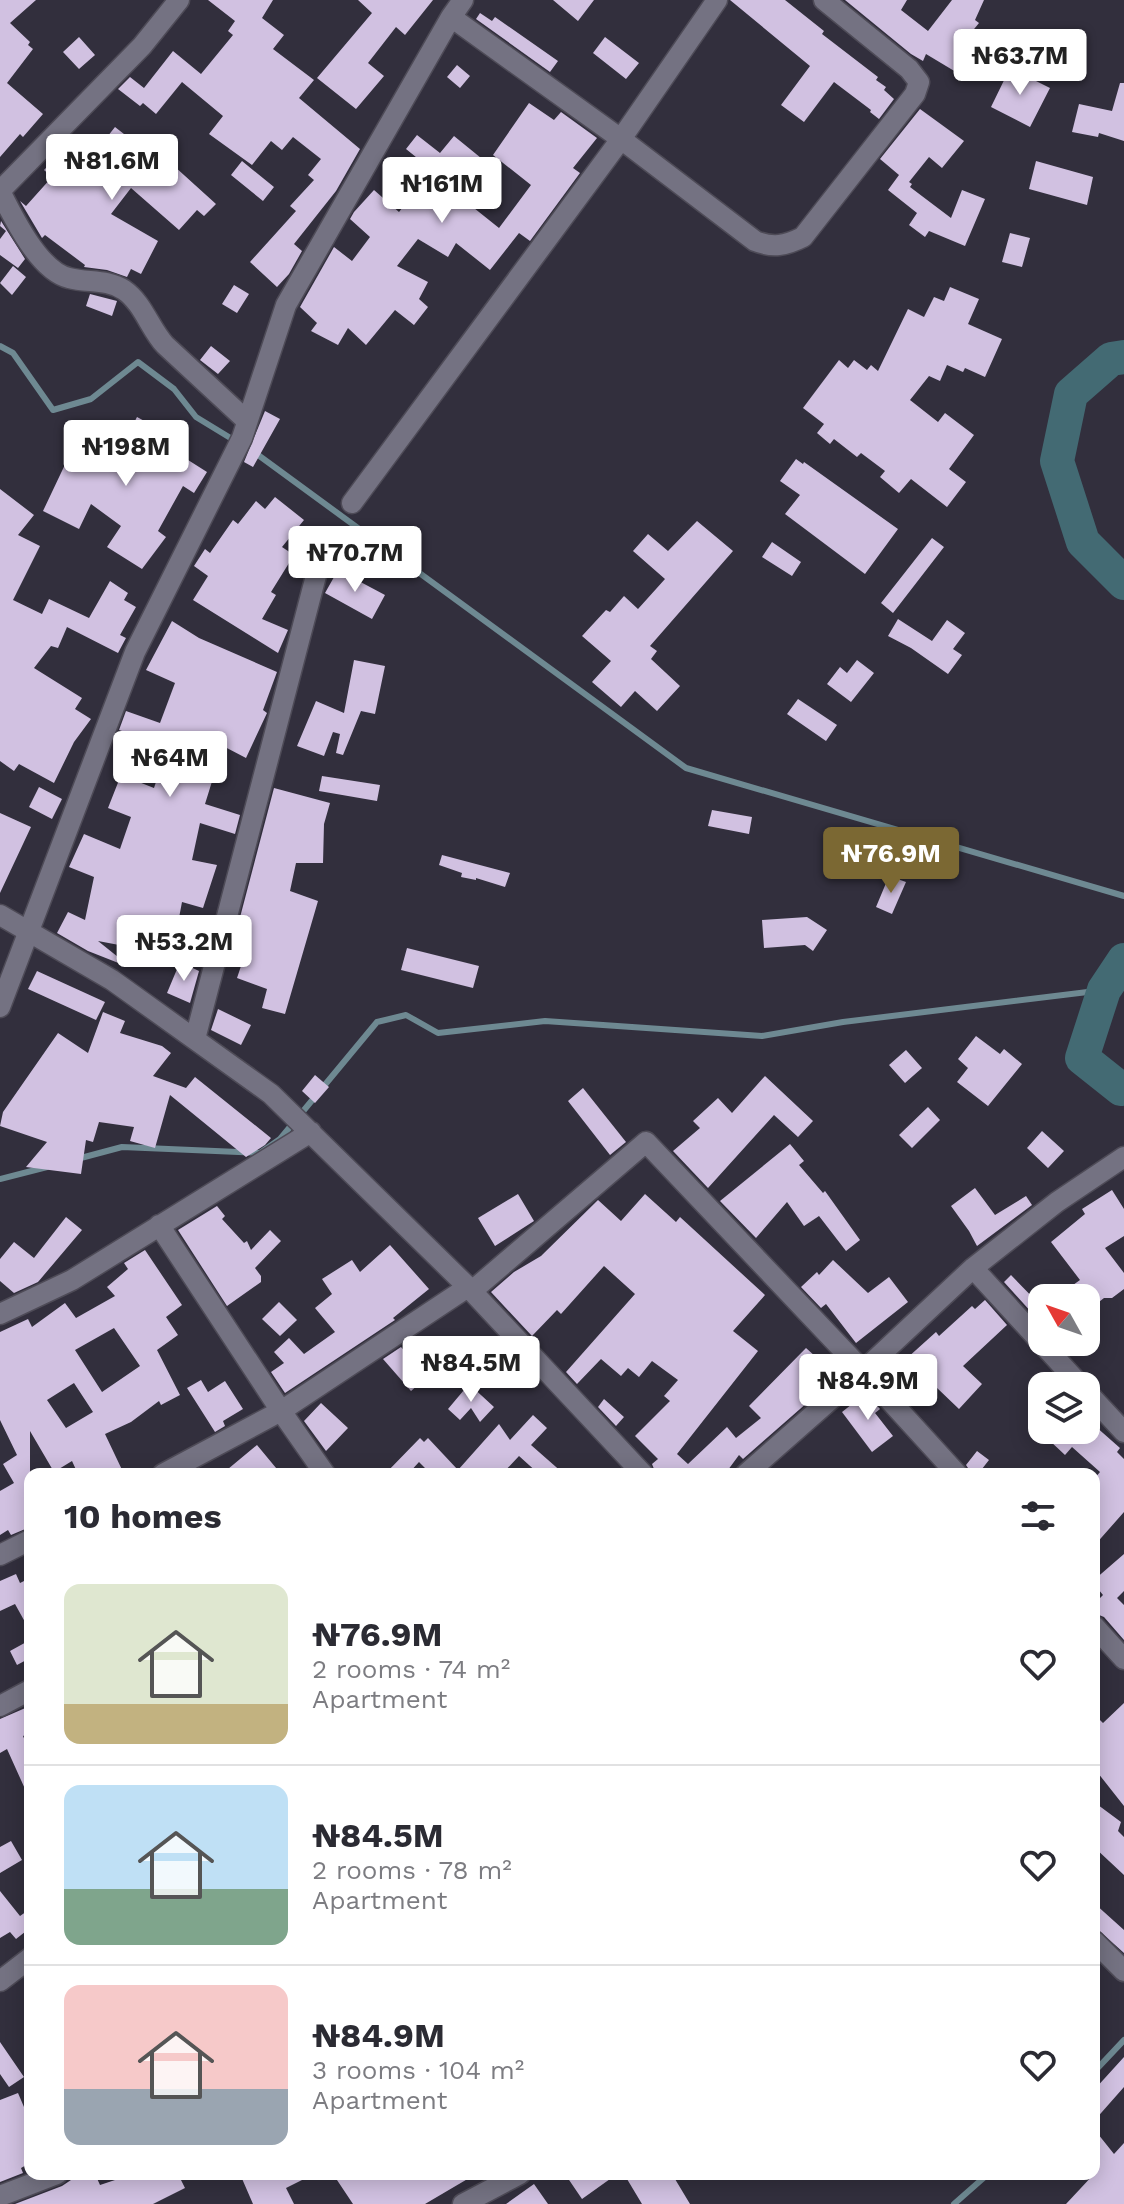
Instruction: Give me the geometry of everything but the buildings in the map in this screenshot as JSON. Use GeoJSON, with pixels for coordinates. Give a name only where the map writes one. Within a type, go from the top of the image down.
{"type":"FeatureCollection","features":[{"type":"Feature","properties":{"kind":"street"},"geometry":{"type":"LineString","coordinates":[[179,0],[142,46],[0,191],[32,246],[57,273],[69,278],[112,284],[128,293],[159,339],[244,429]]}},
{"type":"Feature","properties":{"kind":"street"},"geometry":{"type":"LineString","coordinates":[[352,503],[621,139],[717,0]]}},
{"type":"Feature","properties":{"kind":"street"},"geometry":{"type":"LineString","coordinates":[[0,1007],[135,652],[230,463],[286,305],[457,8],[755,241],[770,246],[789,244],[803,237],[915,94],[919,82],[909,69],[824,0]]}},
{"type":"Feature","properties":{"kind":"street"},"geometry":{"type":"LineString","coordinates":[[195,1039],[318,568]]}},
{"type":"Feature","properties":{"kind":"street"},"geometry":{"type":"LineString","coordinates":[[0,915],[29,929],[112,980],[271,1094],[470,1289],[637,1468]]}},
{"type":"Feature","properties":{"kind":"street"},"geometry":{"type":"LineString","coordinates":[[0,1314],[72,1280],[311,1132]]}},
{"type":"Feature","properties":{"kind":"street"},"geometry":{"type":"LineString","coordinates":[[174,1468],[281,1411],[470,1289],[646,1142],[952,1468]]}},
{"type":"Feature","properties":{"kind":"street"},"geometry":{"type":"LineString","coordinates":[[753,1468],[973,1268],[1057,1202],[1124,1157]]}},
{"type":"Feature","properties":{"kind":"street"},"geometry":{"type":"LineString","coordinates":[[159,1225],[321,1468]]}},
{"type":"Feature","properties":{"kind":"street"},"geometry":{"type":"LineString","coordinates":[[973,1268],[1068,1372]]}},
{"type":"Feature","properties":{"kind":"street"},"geometry":{"type":"LineString","coordinates":[[1100,1406],[1124,1432]]}},
{"type":"Feature","properties":{"kind":"street"},"geometry":{"type":"LineString","coordinates":[[0,1555],[24,1543]]}},
{"type":"Feature","properties":{"kind":"street"},"geometry":{"type":"LineString","coordinates":[[1100,1633],[1124,1659]]}},
{"type":"Feature","properties":{"kind":"street"},"geometry":{"type":"LineString","coordinates":[[0,1706],[24,1693]]}},
{"type":"Feature","properties":{"kind":"street"},"geometry":{"type":"LineString","coordinates":[[1100,1947],[1124,1971]]}},
{"type":"Feature","properties":{"kind":"street"},"geometry":{"type":"LineString","coordinates":[[0,1981],[24,1963]]}},
{"type":"Feature","properties":{"kind":"street"},"geometry":{"type":"LineString","coordinates":[[0,2196],[41,2180]]}},
{"type":"Feature","properties":{"kind":"street"},"geometry":{"type":"LineString","coordinates":[[463,2204],[509,2180]]}},
{"type":"Feature","properties":{"kind":"waterway"},"geometry":{"type":"LineString","coordinates":[[0,346],[13,353],[53,410],[91,399],[138,362],[174,389],[196,417],[237,442]]}},
{"type":"Feature","properties":{"kind":"waterway"},"geometry":{"type":"LineString","coordinates":[[1124,357],[1111,359],[1071,394],[1057,461],[1083,542],[1124,583]]}},
{"type":"Feature","properties":{"kind":"waterway"},"geometry":{"type":"LineString","coordinates":[[254,452],[686,768],[1124,896]]}},
{"type":"Feature","properties":{"kind":"waterway"},"geometry":{"type":"LineString","coordinates":[[1124,960],[1104,990],[1082,1058],[1121,1089],[1124,1087]]}},
{"type":"Feature","properties":{"kind":"waterway"},"geometry":{"type":"LineString","coordinates":[[77,1159],[122,1147],[260,1153],[280,1139],[377,1022],[406,1015],[438,1033],[545,1021],[762,1036],[843,1022],[1104,990]]}},
{"type":"Feature","properties":{"kind":"waterway"},"geometry":{"type":"LineString","coordinates":[[0,1179],[47,1167]]}},
{"type":"Feature","properties":{"kind":"waterway"},"geometry":{"type":"LineString","coordinates":[[1100,2066],[1124,2040]]}},
{"type":"Feature","properties":{"kind":"waterway"},"geometry":{"type":"LineString","coordinates":[[954,2204],[981,2180]]}}]}
